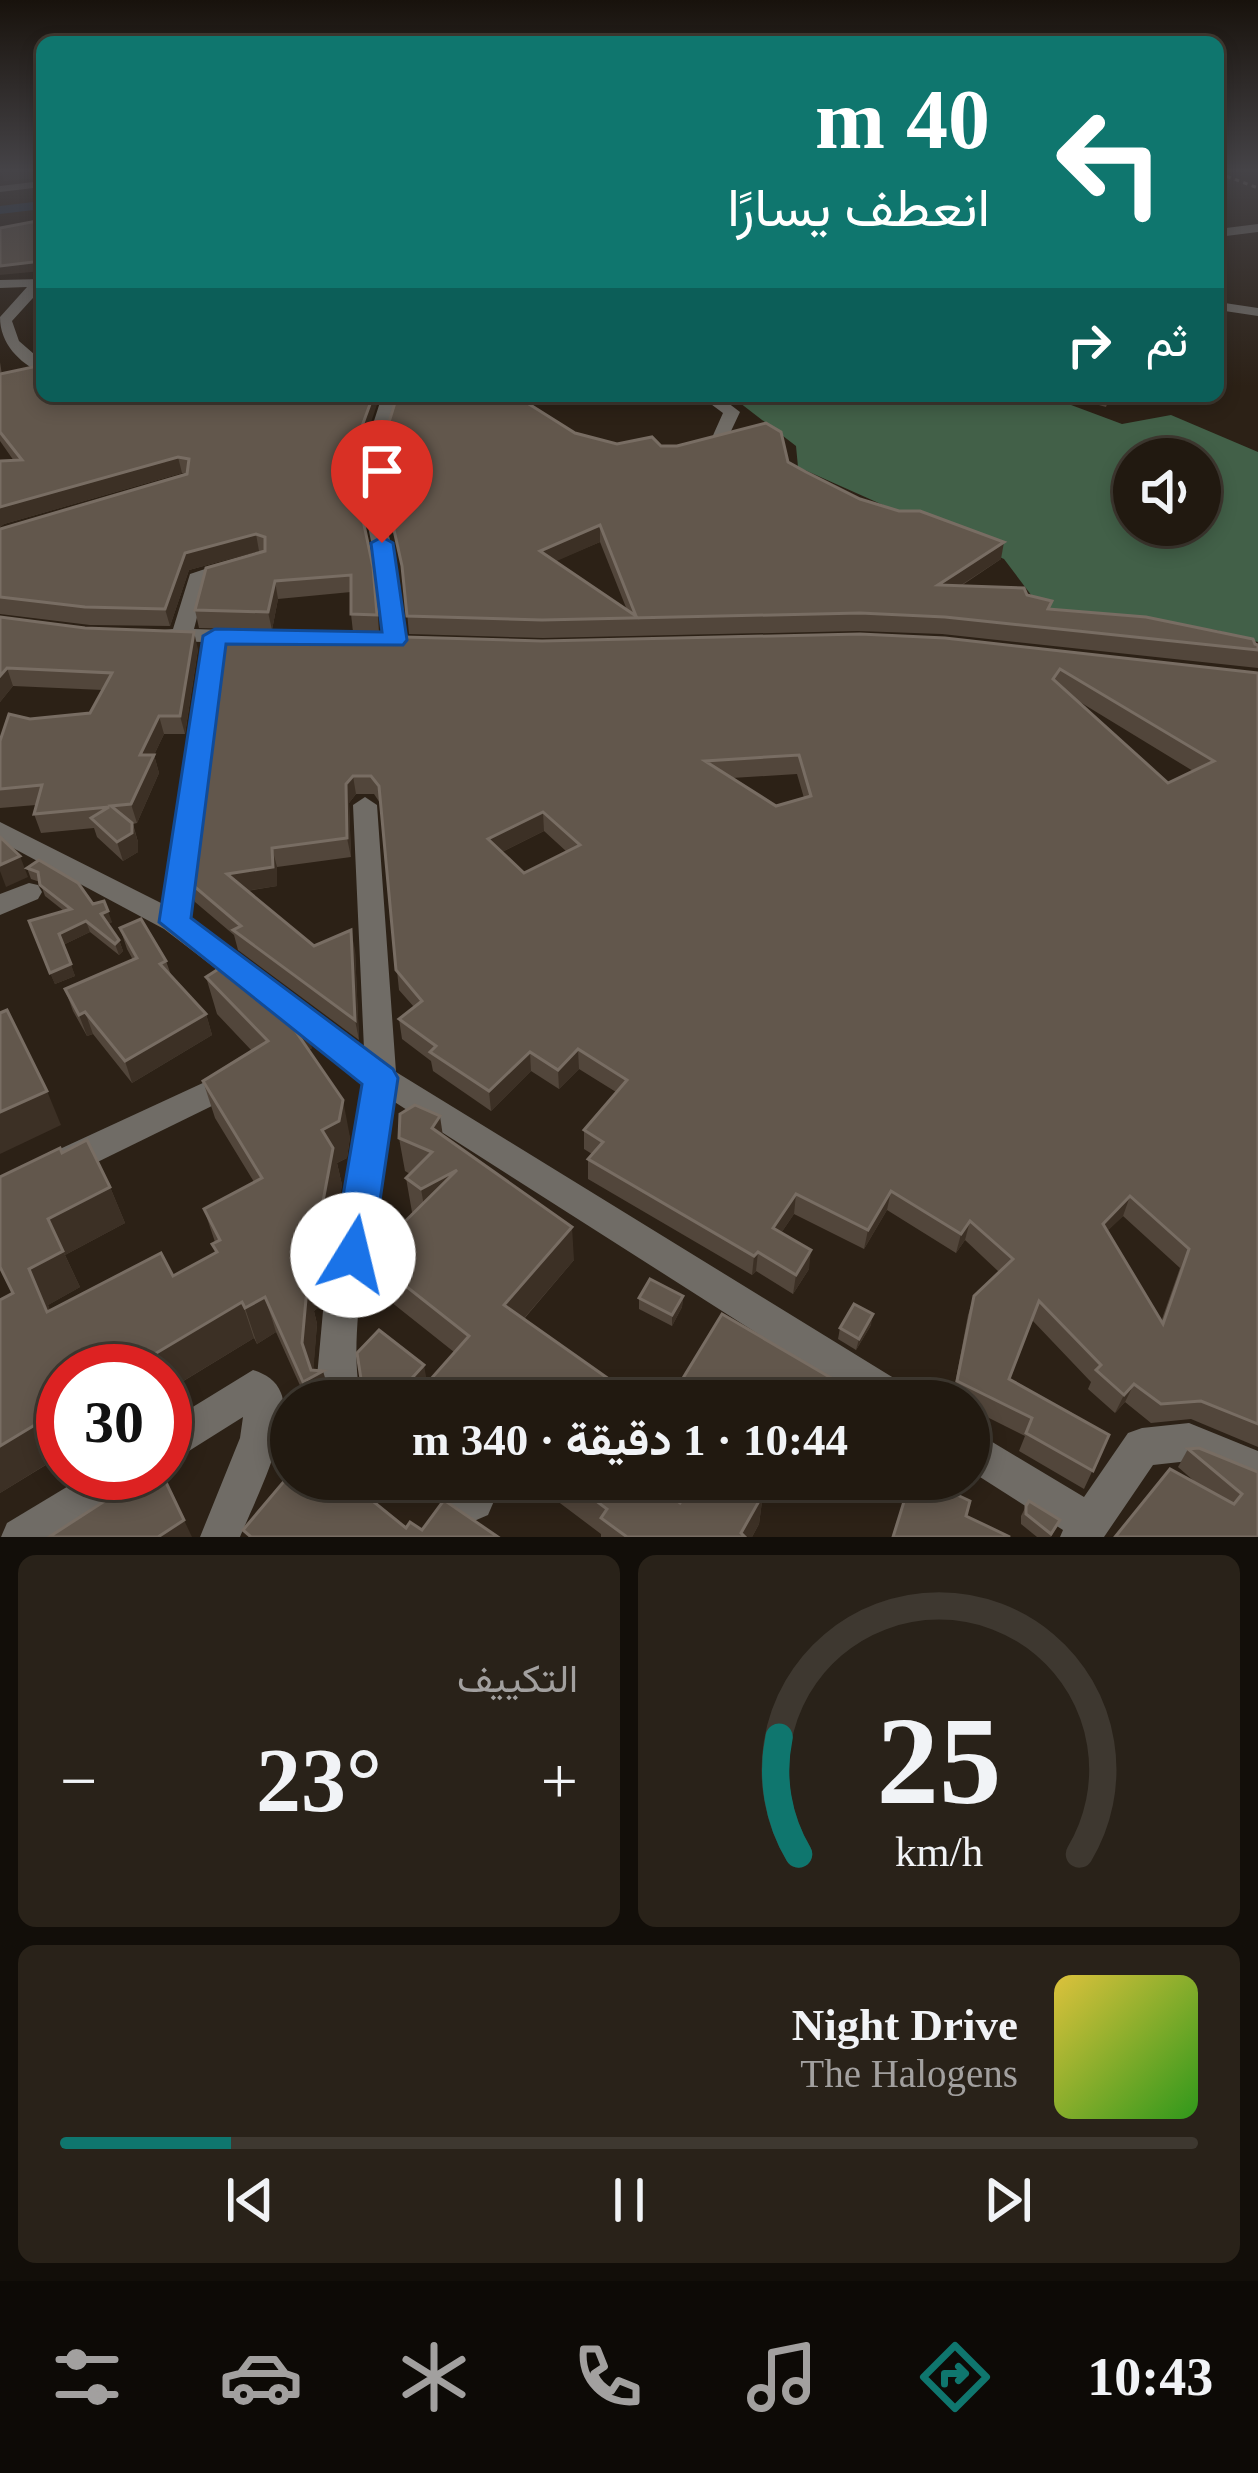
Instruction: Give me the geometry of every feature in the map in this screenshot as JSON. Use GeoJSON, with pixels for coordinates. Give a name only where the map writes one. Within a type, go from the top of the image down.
{"type":"FeatureCollection","features":[{"type":"Feature","properties":{"kind":"street"},"geometry":{"type":"LineString","coordinates":[[0,284],[36,283]]}},
{"type":"Feature","properties":{"kind":"street"},"geometry":{"type":"LineString","coordinates":[[36,288],[5,320],[12,343],[36,364]]}},
{"type":"Feature","properties":{"kind":"street"},"geometry":{"type":"LineString","coordinates":[[1224,307],[1258,312]]}},
{"type":"Feature","properties":{"kind":"street"},"geometry":{"type":"LineString","coordinates":[[388,402],[366,474],[390,584],[394,640]]}},
{"type":"Feature","properties":{"kind":"street"},"geometry":{"type":"LineString","coordinates":[[718,402],[732,412],[718,442]]}},
{"type":"Feature","properties":{"kind":"street"},"geometry":{"type":"LineString","coordinates":[[182,635],[197,578],[258,561]]}},
{"type":"Feature","properties":{"kind":"street"},"geometry":{"type":"LineString","coordinates":[[136,635],[283,638]]}},
{"type":"Feature","properties":{"kind":"street"},"geometry":{"type":"LineString","coordinates":[[175,922],[215,636]]}},
{"type":"Feature","properties":{"kind":"street"},"geometry":{"type":"LineString","coordinates":[[337,1380],[341,1311],[381,1078],[365,805]]}},
{"type":"Feature","properties":{"kind":"street"},"geometry":{"type":"LineString","coordinates":[[0,830],[175,922],[381,1078],[863,1380]]}},
{"type":"Feature","properties":{"kind":"street"},"geometry":{"type":"LineString","coordinates":[[0,905],[29,892]]}},
{"type":"Feature","properties":{"kind":"street"},"geometry":{"type":"LineString","coordinates":[[41,1174],[206,1095]]}},
{"type":"Feature","properties":{"kind":"street"},"geometry":{"type":"LineString","coordinates":[[192,1429],[253,1388],[265,1399],[259,1438],[220,1537]]}},
{"type":"Feature","properties":{"kind":"street"},"geometry":{"type":"LineString","coordinates":[[990,1462],[1084,1530],[1142,1447],[1189,1442],[1258,1472]]}},
{"type":"Feature","properties":{"kind":"street"},"geometry":{"type":"LineString","coordinates":[[21,1537],[83,1500]]}},
{"type":"Feature","properties":{"kind":"green space"},"geometry":{"type":"Polygon","coordinates":[[[739,402],[1063,402],[1122,424],[1171,415],[1258,452],[1258,642],[1216,630],[1047,616],[1004,559],[798,467],[796,446],[739,402]]]}},
{"type":"Feature","properties":{"kind":"building"},"geometry":{"type":"Polygon","coordinates":[[[0,243],[36,243],[36,262],[0,266],[0,243]]]}},
{"type":"Feature","properties":{"kind":"building"},"geometry":{"type":"Polygon","coordinates":[[[36,366],[36,402],[371,402],[350,459],[373,567],[377,615],[351,614],[351,575],[275,581],[268,612],[195,610],[206,568],[265,551],[265,537],[256,534],[185,553],[165,609],[85,607],[0,597],[0,529],[187,474],[189,459],[178,457],[0,507],[0,461],[22,460],[0,432],[0,374],[36,366]]]}},
{"type":"Feature","properties":{"kind":"building"},"geometry":{"type":"Polygon","coordinates":[[[395,402],[526,402],[575,433],[617,444],[652,437],[661,446],[677,446],[766,423],[781,432],[788,462],[860,499],[899,511],[920,511],[1004,542],[938,585],[1024,588],[1027,595],[1052,601],[1048,609],[1146,617],[1253,639],[1258,650],[945,617],[860,613],[542,620],[407,616],[402,566],[378,458],[395,402]],[[600,525],[540,551],[636,616],[600,525]]]}},
{"type":"Feature","properties":{"kind":"building"},"geometry":{"type":"Polygon","coordinates":[[[0,617],[85,628],[194,632],[180,716],[159,716],[140,755],[154,755],[131,804],[111,806],[132,823],[132,833],[117,842],[91,818],[109,807],[34,814],[42,785],[0,789],[0,741],[9,714],[30,719],[90,713],[112,673],[7,668],[0,676],[0,617]]]}},
{"type":"Feature","properties":{"kind":"building"},"geometry":{"type":"Polygon","coordinates":[[[224,632],[542,641],[860,634],[945,638],[1258,673],[1258,1424],[1201,1401],[1161,1404],[1134,1384],[1124,1395],[1096,1370],[1101,1365],[1039,1301],[1009,1379],[1109,1435],[1093,1471],[1026,1433],[1032,1418],[990,1397],[990,1380],[957,1380],[974,1296],[1013,1259],[970,1221],[961,1234],[891,1191],[868,1230],[796,1194],[773,1228],[811,1250],[796,1275],[758,1252],[754,1256],[588,1159],[603,1142],[584,1130],[627,1080],[578,1049],[558,1070],[530,1052],[489,1091],[430,1052],[436,1046],[399,1019],[422,1001],[396,970],[379,786],[371,776],[353,776],[346,784],[347,838],[272,848],[273,867],[227,874],[314,946],[351,930],[355,1020],[233,930],[241,926],[189,882],[224,632]],[[1060,669],[1053,679],[1168,783],[1214,761],[1060,669]],[[799,755],[705,761],[776,806],[811,796],[799,755]],[[543,812],[488,839],[524,873],[580,845],[543,812]],[[1130,1196],[1103,1224],[1163,1324],[1189,1249],[1130,1196]]]}},
{"type":"Feature","properties":{"kind":"building"},"geometry":{"type":"Polygon","coordinates":[[[0,837],[20,856],[0,865],[0,837]]]}},
{"type":"Feature","properties":{"kind":"building"},"geometry":{"type":"Polygon","coordinates":[[[39,860],[78,883],[93,904],[104,901],[108,911],[101,914],[119,940],[115,944],[86,921],[59,934],[71,964],[50,973],[29,921],[71,909],[40,885],[38,872],[27,868],[39,860]]]}},
{"type":"Feature","properties":{"kind":"building"},"geometry":{"type":"Polygon","coordinates":[[[141,919],[166,961],[160,964],[206,1014],[125,1061],[85,1012],[79,1015],[65,989],[137,958],[120,928],[141,919]]]}},
{"type":"Feature","properties":{"kind":"building"},"geometry":{"type":"Polygon","coordinates":[[[234,959],[303,1011],[288,1020],[343,1100],[339,1121],[322,1130],[333,1148],[315,1244],[306,1249],[312,1259],[302,1276],[307,1288],[302,1343],[311,1370],[323,1371],[302,1380],[265,1297],[245,1308],[242,1302],[171,1344],[36,1344],[36,1424],[0,1446],[0,1300],[13,1293],[0,1267],[0,1177],[87,1140],[110,1187],[48,1219],[63,1251],[29,1269],[47,1312],[161,1253],[173,1276],[217,1252],[212,1244],[220,1240],[204,1209],[262,1178],[203,1081],[268,1041],[206,977],[234,959]]]}},
{"type":"Feature","properties":{"kind":"building"},"geometry":{"type":"Polygon","coordinates":[[[7,1010],[47,1091],[0,1112],[0,1013],[7,1010]]]}},
{"type":"Feature","properties":{"kind":"building"},"geometry":{"type":"Polygon","coordinates":[[[415,1105],[440,1116],[432,1128],[572,1227],[504,1305],[610,1380],[430,1380],[469,1336],[369,1257],[457,1170],[421,1189],[406,1178],[432,1152],[399,1138],[400,1114],[415,1105]]]}},
{"type":"Feature","properties":{"kind":"building"},"geometry":{"type":"Polygon","coordinates":[[[650,1279],[683,1296],[672,1315],[639,1298],[650,1279]]]}},
{"type":"Feature","properties":{"kind":"building"},"geometry":{"type":"Polygon","coordinates":[[[854,1304],[873,1314],[859,1339],[840,1328],[854,1304]]]}},
{"type":"Feature","properties":{"kind":"building"},"geometry":{"type":"Polygon","coordinates":[[[722,1314],[835,1380],[682,1380],[722,1314]]]}},
{"type":"Feature","properties":{"kind":"building"},"geometry":{"type":"Polygon","coordinates":[[[379,1330],[424,1365],[410,1380],[360,1380],[357,1353],[379,1330]]]}},
{"type":"Feature","properties":{"kind":"building"},"geometry":{"type":"Polygon","coordinates":[[[1199,1448],[1258,1472],[1258,1537],[1115,1537],[1170,1469],[1234,1504],[1242,1494],[1188,1449],[1199,1448]]]}},
{"type":"Feature","properties":{"kind":"building"},"geometry":{"type":"Polygon","coordinates":[[[270,1498],[371,1500],[406,1528],[410,1522],[422,1530],[444,1500],[498,1537],[251,1537],[243,1530],[270,1498]]]}},
{"type":"Feature","properties":{"kind":"building"},"geometry":{"type":"Polygon","coordinates":[[[106,1500],[174,1500],[184,1520],[158,1537],[49,1537],[106,1500]]]}},
{"type":"Feature","properties":{"kind":"building"},"geometry":{"type":"Polygon","coordinates":[[[595,1500],[760,1500],[741,1533],[745,1537],[627,1537],[601,1518],[607,1509],[595,1500]]]}},
{"type":"Feature","properties":{"kind":"building"},"geometry":{"type":"Polygon","coordinates":[[[904,1500],[968,1500],[966,1516],[1010,1537],[893,1537],[904,1500]]]}},
{"type":"Feature","properties":{"kind":"building"},"geometry":{"type":"Polygon","coordinates":[[[1029,1501],[1060,1520],[1051,1534],[1026,1514],[1029,1501]]]}},
{"type":"Feature","properties":{"kind":"route"},"geometry":{"type":"LineString","coordinates":[[353,1255],[381,1078],[175,922],[215,636],[395,640],[382,543]]}}]}
